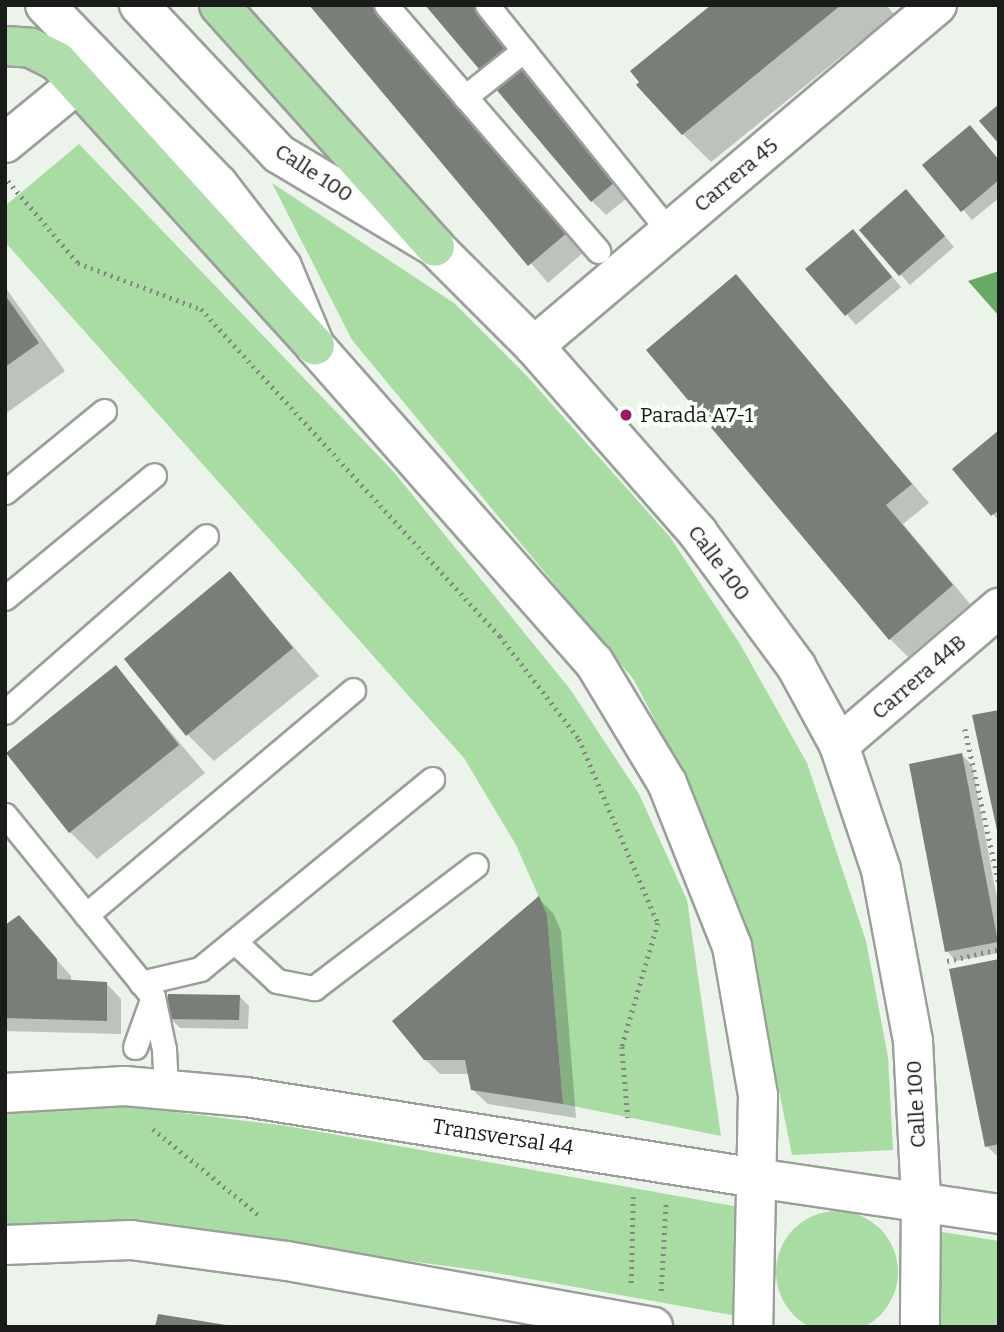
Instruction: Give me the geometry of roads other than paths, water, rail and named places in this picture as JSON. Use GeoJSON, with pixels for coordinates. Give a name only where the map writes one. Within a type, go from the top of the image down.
{"type":"FeatureCollection","features":[{"type":"Feature","properties":{"kind":"main road"},"geometry":{"type":"LineString","coordinates":[[219,5],[435,247]]}},
{"type":"Feature","properties":{"kind":"main road"},"geometry":{"type":"LineString","coordinates":[[5,46],[31,48],[57,61],[315,346]]}},
{"type":"Feature","properties":{"kind":"street"},"geometry":{"type":"LineString","coordinates":[[45,5],[218,184],[282,267],[315,346],[594,662],[667,783],[732,946],[758,1095],[753,1327]]}},
{"type":"Feature","properties":{"kind":"street","name":"Calle 100"},"geometry":{"type":"LineString","coordinates":[[139,5],[279,154],[435,247],[534,346],[698,533],[796,666],[839,745],[881,870],[914,1041],[921,1201],[920,1327]]}},
{"type":"Feature","properties":{"kind":"street","name":"Carrera 45"},"geometry":{"type":"LineString","coordinates":[[534,346],[937,5]]}},
{"type":"Feature","properties":{"kind":"street"},"geometry":{"type":"LineString","coordinates":[[5,143],[78,83]]}},
{"type":"Feature","properties":{"kind":"street","name":"Carrera 44B"},"geometry":{"type":"LineString","coordinates":[[839,745],[999,608]]}},
{"type":"Feature","properties":{"kind":"street","name":"Transversal 44"},"geometry":{"type":"LineString","coordinates":[[5,1093],[125,1086],[161,1106],[246,1097],[999,1214]]}},
{"type":"Feature","properties":{"kind":"street"},"geometry":{"type":"LineString","coordinates":[[5,1245],[131,1240],[639,1305]]}},
{"type":"Feature","properties":{"kind":"lane"},"geometry":{"type":"LineString","coordinates":[[386,5],[598,251]]}},
{"type":"Feature","properties":{"kind":"lane"},"geometry":{"type":"LineString","coordinates":[[487,5],[670,231]]}},
{"type":"Feature","properties":{"kind":"lane"},"geometry":{"type":"LineString","coordinates":[[465,97],[524,50]]}},
{"type":"Feature","properties":{"kind":"lane"},"geometry":{"type":"LineString","coordinates":[[5,492],[104,411]]}},
{"type":"Feature","properties":{"kind":"lane"},"geometry":{"type":"LineString","coordinates":[[5,598],[154,475]]}},
{"type":"Feature","properties":{"kind":"lane"},"geometry":{"type":"LineString","coordinates":[[5,712],[206,536]]}},
{"type":"Feature","properties":{"kind":"lane"},"geometry":{"type":"LineString","coordinates":[[86,915],[353,690]]}},
{"type":"Feature","properties":{"kind":"lane"},"geometry":{"type":"LineString","coordinates":[[147,990],[200,969],[432,779]]}},
{"type":"Feature","properties":{"kind":"lane"},"geometry":{"type":"LineString","coordinates":[[5,815],[147,990],[164,1049],[161,1106]]}},
{"type":"Feature","properties":{"kind":"lane"},"geometry":{"type":"LineString","coordinates":[[234,942],[277,981],[314,988],[476,864]]}},
{"type":"Feature","properties":{"kind":"lane"},"geometry":{"type":"LineString","coordinates":[[135,1047],[147,990]]}},
{"type":"Feature","properties":{"kind":"place","name":"Parada A7-1"},"geometry":{"type":"Point","coordinates":[626,415]}}]}
